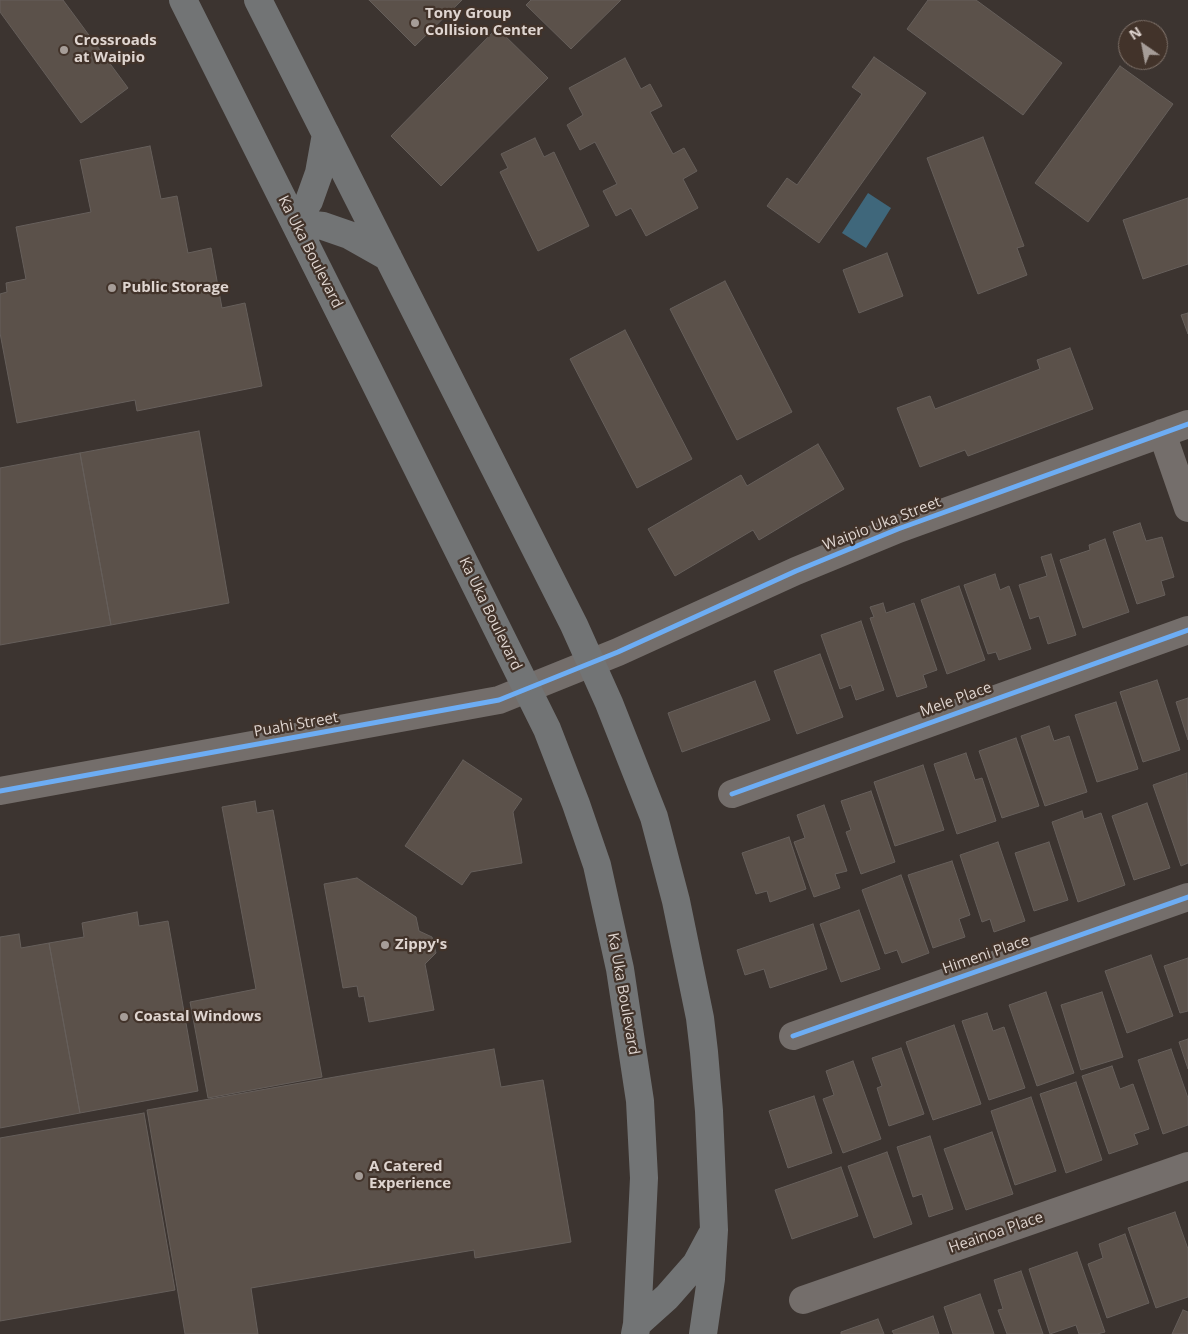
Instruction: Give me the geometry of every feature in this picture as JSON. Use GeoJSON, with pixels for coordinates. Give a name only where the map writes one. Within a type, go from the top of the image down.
{"type":"FeatureCollection","features":[{"type":"Feature","properties":{"kind":"main road","name":"Ka Uka Boulevard"},"geometry":{"type":"LineString","coordinates":[[183,0],[528,689],[547,729],[576,804],[596,865],[620,969],[640,1101],[644,1178],[640,1331]]}},
{"type":"Feature","properties":{"kind":"main road"},"geometry":{"type":"LineString","coordinates":[[258,0],[570,616],[609,703],[654,817],[676,901],[700,1018],[704,1052],[709,1111],[714,1230],[711,1279],[703,1334]]}},
{"type":"Feature","properties":{"kind":"main road"},"geometry":{"type":"LineString","coordinates":[[326,134],[319,173],[309,201],[295,223],[323,226],[350,235],[388,257]]}},
{"type":"Feature","properties":{"kind":"main road"},"geometry":{"type":"LineString","coordinates":[[640,1331],[696,1264],[714,1230]]}},
{"type":"Feature","properties":{"kind":"street","name":"Waipio Uka Street"},"geometry":{"type":"LineString","coordinates":[[591,663],[796,571],[898,529],[1188,424]]}},
{"type":"Feature","properties":{"kind":"street"},"geometry":{"type":"LineString","coordinates":[[1162,434],[1188,508]]}},
{"type":"Feature","properties":{"kind":"street","name":"Mele Place"},"geometry":{"type":"LineString","coordinates":[[732,794],[1188,630]]}},
{"type":"Feature","properties":{"kind":"street","name":"Puahi Street"},"geometry":{"type":"LineString","coordinates":[[0,792],[499,700],[591,663]]}},
{"type":"Feature","properties":{"kind":"street","name":"Himeni Place"},"geometry":{"type":"LineString","coordinates":[[793,1036],[1188,897]]}},
{"type":"Feature","properties":{"kind":"street","name":"Heainoa Place"},"geometry":{"type":"LineString","coordinates":[[803,1300],[1188,1166]]}},
{"type":"Feature","properties":{"kind":"water"},"geometry":{"type":"Polygon","coordinates":[[[868,193],[891,208],[866,248],[842,233],[868,193]]]}},
{"type":"Feature","properties":{"kind":"building","name":"Crossroads at Waipio"},"geometry":{"type":"Polygon","coordinates":[[[0,0],[63,0],[128,88],[81,123],[0,12],[0,0]]]}},
{"type":"Feature","properties":{"kind":"building","name":"Tony Group Collision Center"},"geometry":{"type":"Polygon","coordinates":[[[369,0],[462,0],[415,46],[369,0]]]}},
{"type":"Feature","properties":{"kind":"building"},"geometry":{"type":"Polygon","coordinates":[[[531,0],[621,0],[571,49],[526,5],[531,0]]]}},
{"type":"Feature","properties":{"kind":"building"},"geometry":{"type":"Polygon","coordinates":[[[928,0],[976,0],[1062,63],[1023,115],[907,29],[928,0]]]}},
{"type":"Feature","properties":{"kind":"building"},"geometry":{"type":"Polygon","coordinates":[[[497,28],[548,78],[441,186],[391,136],[497,28]]]}},
{"type":"Feature","properties":{"kind":"building"},"geometry":{"type":"Polygon","coordinates":[[[874,57],[926,93],[819,243],[767,206],[787,178],[797,185],[862,94],[852,87],[874,57]]]}},
{"type":"Feature","properties":{"kind":"building"},"geometry":{"type":"Polygon","coordinates":[[[625,58],[641,89],[650,84],[662,106],[650,112],[673,154],[684,148],[697,171],[683,179],[698,208],[646,236],[631,208],[616,216],[603,191],[617,184],[595,142],[580,150],[567,125],[583,115],[569,88],[625,58]]]}},
{"type":"Feature","properties":{"kind":"building"},"geometry":{"type":"Polygon","coordinates":[[[1118,69],[1126,70],[1173,104],[1088,222],[1035,183],[1118,69]]]}},
{"type":"Feature","properties":{"kind":"building"},"geometry":{"type":"Polygon","coordinates":[[[983,137],[1024,246],[1017,248],[1027,275],[978,294],[927,158],[983,137]]]}},
{"type":"Feature","properties":{"kind":"building"},"geometry":{"type":"Polygon","coordinates":[[[535,138],[544,157],[554,152],[589,226],[538,251],[500,172],[508,168],[501,154],[535,138]]]}},
{"type":"Feature","properties":{"kind":"building","name":"Public Storage"},"geometry":{"type":"Polygon","coordinates":[[[150,146],[161,199],[177,196],[188,253],[211,248],[222,308],[245,303],[262,386],[137,411],[135,400],[17,423],[0,333],[0,294],[7,292],[6,283],[26,279],[16,227],[91,212],[80,160],[150,146]]]}},
{"type":"Feature","properties":{"kind":"building"},"geometry":{"type":"Polygon","coordinates":[[[1188,198],[1188,264],[1143,279],[1123,220],[1188,198]]]}},
{"type":"Feature","properties":{"kind":"building"},"geometry":{"type":"Polygon","coordinates":[[[887,253],[903,296],[859,313],[843,270],[887,253]]]}},
{"type":"Feature","properties":{"kind":"building"},"geometry":{"type":"Polygon","coordinates":[[[725,281],[792,412],[737,440],[670,309],[725,281]]]}},
{"type":"Feature","properties":{"kind":"building"},"geometry":{"type":"Polygon","coordinates":[[[1188,313],[1188,334],[1181,315],[1188,313]]]}},
{"type":"Feature","properties":{"kind":"building"},"geometry":{"type":"Polygon","coordinates":[[[625,330],[692,459],[637,488],[570,359],[625,330]]]}},
{"type":"Feature","properties":{"kind":"building"},"geometry":{"type":"Polygon","coordinates":[[[1070,348],[1093,409],[968,456],[965,450],[920,467],[897,408],[930,396],[935,409],[1040,369],[1037,360],[1070,348]]]}},
{"type":"Feature","properties":{"kind":"building"},"geometry":{"type":"Polygon","coordinates":[[[199,431],[229,603],[111,625],[80,453],[199,431]]]}},
{"type":"Feature","properties":{"kind":"building"},"geometry":{"type":"Polygon","coordinates":[[[818,444],[844,489],[759,540],[753,530],[675,576],[648,529],[741,475],[747,486],[818,444]]]}},
{"type":"Feature","properties":{"kind":"building"},"geometry":{"type":"Polygon","coordinates":[[[80,453],[111,625],[0,645],[0,468],[80,453]]]}},
{"type":"Feature","properties":{"kind":"building"},"geometry":{"type":"Polygon","coordinates":[[[1140,523],[1146,541],[1162,537],[1174,577],[1161,581],[1165,595],[1137,604],[1113,532],[1140,523]]]}},
{"type":"Feature","properties":{"kind":"building"},"geometry":{"type":"Polygon","coordinates":[[[1105,539],[1129,612],[1083,628],[1060,560],[1090,550],[1089,545],[1105,539]]]}},
{"type":"Feature","properties":{"kind":"building"},"geometry":{"type":"Polygon","coordinates":[[[1051,554],[1076,635],[1048,644],[1039,616],[1030,619],[1019,585],[1047,576],[1041,557],[1051,554]]]}},
{"type":"Feature","properties":{"kind":"building"},"geometry":{"type":"Polygon","coordinates":[[[995,574],[1000,590],[1009,586],[1031,649],[999,660],[996,652],[988,654],[964,585],[995,574]]]}},
{"type":"Feature","properties":{"kind":"building"},"geometry":{"type":"Polygon","coordinates":[[[959,586],[985,660],[947,674],[921,600],[959,586]]]}},
{"type":"Feature","properties":{"kind":"building"},"geometry":{"type":"Polygon","coordinates":[[[883,603],[886,613],[914,603],[937,670],[923,675],[927,687],[897,697],[870,618],[874,617],[870,607],[883,603]]]}},
{"type":"Feature","properties":{"kind":"building"},"geometry":{"type":"Polygon","coordinates":[[[861,621],[884,690],[856,700],[851,685],[840,689],[821,635],[861,621]]]}},
{"type":"Feature","properties":{"kind":"building"},"geometry":{"type":"Polygon","coordinates":[[[820,654],[843,717],[797,734],[774,671],[820,654]]]}},
{"type":"Feature","properties":{"kind":"building"},"geometry":{"type":"Polygon","coordinates":[[[1157,680],[1180,750],[1143,762],[1120,692],[1157,680]]]}},
{"type":"Feature","properties":{"kind":"building"},"geometry":{"type":"Polygon","coordinates":[[[755,681],[770,720],[682,752],[668,713],[755,681]]]}},
{"type":"Feature","properties":{"kind":"building"},"geometry":{"type":"Polygon","coordinates":[[[1188,698],[1188,740],[1176,702],[1188,698]]]}},
{"type":"Feature","properties":{"kind":"building"},"geometry":{"type":"Polygon","coordinates":[[[1116,702],[1138,769],[1097,782],[1075,715],[1116,702]]]}},
{"type":"Feature","properties":{"kind":"building"},"geometry":{"type":"Polygon","coordinates":[[[1049,726],[1054,741],[1069,736],[1087,792],[1045,806],[1021,736],[1049,726]]]}},
{"type":"Feature","properties":{"kind":"building"},"geometry":{"type":"Polygon","coordinates":[[[1016,738],[1039,806],[1002,818],[979,751],[1016,738]]]}},
{"type":"Feature","properties":{"kind":"building"},"geometry":{"type":"Polygon","coordinates":[[[966,753],[975,780],[982,778],[996,821],[957,834],[934,764],[966,753]]]}},
{"type":"Feature","properties":{"kind":"building"},"geometry":{"type":"Polygon","coordinates":[[[463,760],[522,799],[513,812],[522,863],[471,872],[462,885],[405,846],[463,760]]]}},
{"type":"Feature","properties":{"kind":"building"},"geometry":{"type":"Polygon","coordinates":[[[923,765],[944,830],[895,846],[874,782],[923,765]]]}},
{"type":"Feature","properties":{"kind":"building"},"geometry":{"type":"Polygon","coordinates":[[[1187,773],[1188,863],[1181,866],[1153,785],[1187,773]]]}},
{"type":"Feature","properties":{"kind":"building"},"geometry":{"type":"Polygon","coordinates":[[[871,791],[895,862],[861,874],[846,832],[851,830],[841,801],[871,791]]]}},
{"type":"Feature","properties":{"kind":"building"},"geometry":{"type":"Polygon","coordinates":[[[255,801],[257,813],[273,810],[322,1077],[208,1098],[190,1002],[256,989],[222,807],[255,801]]]}},
{"type":"Feature","properties":{"kind":"building"},"geometry":{"type":"Polygon","coordinates":[[[1147,803],[1170,868],[1134,880],[1112,816],[1147,803]]]}},
{"type":"Feature","properties":{"kind":"building"},"geometry":{"type":"Polygon","coordinates":[[[824,805],[847,871],[835,874],[840,888],[814,897],[794,842],[805,838],[797,815],[824,805]]]}},
{"type":"Feature","properties":{"kind":"building"},"geometry":{"type":"Polygon","coordinates":[[[1082,811],[1084,819],[1101,813],[1125,885],[1078,902],[1052,822],[1082,811]]]}},
{"type":"Feature","properties":{"kind":"building"},"geometry":{"type":"Polygon","coordinates":[[[789,837],[806,889],[770,902],[767,891],[756,894],[742,853],[789,837]]]}},
{"type":"Feature","properties":{"kind":"building"},"geometry":{"type":"Polygon","coordinates":[[[998,842],[1025,921],[994,932],[990,919],[982,922],[960,855],[998,842]]]}},
{"type":"Feature","properties":{"kind":"building"},"geometry":{"type":"Polygon","coordinates":[[[1049,842],[1068,900],[1034,911],[1015,853],[1049,842]]]}},
{"type":"Feature","properties":{"kind":"building"},"geometry":{"type":"Polygon","coordinates":[[[952,861],[970,915],[959,919],[965,937],[933,948],[908,875],[952,861]]]}},
{"type":"Feature","properties":{"kind":"building"},"geometry":{"type":"Polygon","coordinates":[[[901,875],[929,953],[902,963],[897,950],[885,954],[862,890],[901,875]]]}},
{"type":"Feature","properties":{"kind":"building","name":"Zippy's"},"geometry":{"type":"Polygon","coordinates":[[[357,878],[416,917],[419,931],[432,937],[436,953],[425,964],[434,1010],[369,1022],[364,996],[359,997],[357,986],[343,988],[324,884],[357,878]]]}},
{"type":"Feature","properties":{"kind":"building"},"geometry":{"type":"Polygon","coordinates":[[[859,910],[880,969],[841,982],[820,924],[859,910]]]}},
{"type":"Feature","properties":{"kind":"building","name":"Coastal Windows"},"geometry":{"type":"Polygon","coordinates":[[[137,912],[139,926],[168,921],[198,1091],[80,1113],[49,943],[84,937],[82,923],[137,912]]]}},
{"type":"Feature","properties":{"kind":"building"},"geometry":{"type":"Polygon","coordinates":[[[813,924],[827,969],[770,988],[764,969],[745,975],[737,950],[813,924]]]}},
{"type":"Feature","properties":{"kind":"building"},"geometry":{"type":"Polygon","coordinates":[[[19,934],[21,948],[49,943],[80,1113],[0,1128],[0,937],[19,934]]]}},
{"type":"Feature","properties":{"kind":"building"},"geometry":{"type":"Polygon","coordinates":[[[1151,955],[1173,1016],[1127,1033],[1105,971],[1151,955]]]}},
{"type":"Feature","properties":{"kind":"building"},"geometry":{"type":"Polygon","coordinates":[[[1188,958],[1188,1011],[1180,1013],[1164,966],[1188,958]]]}},
{"type":"Feature","properties":{"kind":"building"},"geometry":{"type":"Polygon","coordinates":[[[1046,992],[1074,1073],[1037,1086],[1009,1005],[1046,992]]]}},
{"type":"Feature","properties":{"kind":"building"},"geometry":{"type":"Polygon","coordinates":[[[1102,992],[1123,1057],[1081,1070],[1061,1005],[1102,992]]]}},
{"type":"Feature","properties":{"kind":"building"},"geometry":{"type":"Polygon","coordinates":[[[987,1013],[993,1031],[1004,1027],[1025,1088],[989,1100],[962,1021],[987,1013]]]}},
{"type":"Feature","properties":{"kind":"building"},"geometry":{"type":"Polygon","coordinates":[[[954,1025],[981,1104],[933,1120],[906,1042],[954,1025]]]}},
{"type":"Feature","properties":{"kind":"building"},"geometry":{"type":"Polygon","coordinates":[[[1188,1039],[1188,1069],[1179,1042],[1188,1039]]]}},
{"type":"Feature","properties":{"kind":"building"},"geometry":{"type":"Polygon","coordinates":[[[901,1048],[924,1114],[889,1126],[877,1088],[882,1086],[872,1058],[901,1048]]]}},
{"type":"Feature","properties":{"kind":"building","name":"A Catered Experience"},"geometry":{"type":"Polygon","coordinates":[[[494,1049],[501,1087],[543,1080],[571,1242],[475,1258],[474,1250],[251,1288],[258,1334],[185,1334],[147,1110],[494,1049]]]}},
{"type":"Feature","properties":{"kind":"building"},"geometry":{"type":"Polygon","coordinates":[[[1171,1049],[1188,1098],[1188,1125],[1163,1134],[1138,1060],[1171,1049]]]}},
{"type":"Feature","properties":{"kind":"building"},"geometry":{"type":"Polygon","coordinates":[[[853,1061],[881,1139],[843,1153],[823,1099],[834,1095],[826,1071],[853,1061]]]}},
{"type":"Feature","properties":{"kind":"building"},"geometry":{"type":"Polygon","coordinates":[[[1112,1066],[1120,1089],[1133,1084],[1149,1129],[1134,1134],[1138,1144],[1109,1154],[1082,1076],[1112,1066]]]}},
{"type":"Feature","properties":{"kind":"building"},"geometry":{"type":"Polygon","coordinates":[[[1076,1082],[1102,1160],[1066,1173],[1040,1094],[1076,1082]]]}},
{"type":"Feature","properties":{"kind":"building"},"geometry":{"type":"Polygon","coordinates":[[[814,1096],[832,1153],[788,1168],[769,1111],[814,1096]]]}},
{"type":"Feature","properties":{"kind":"building"},"geometry":{"type":"Polygon","coordinates":[[[1031,1097],[1056,1171],[1015,1185],[991,1111],[1031,1097]]]}},
{"type":"Feature","properties":{"kind":"building"},"geometry":{"type":"Polygon","coordinates":[[[144,1113],[175,1290],[0,1321],[0,1138],[144,1113]]]}},
{"type":"Feature","properties":{"kind":"building"},"geometry":{"type":"Polygon","coordinates":[[[992,1132],[1013,1194],[966,1210],[944,1149],[992,1132]]]}},
{"type":"Feature","properties":{"kind":"building"},"geometry":{"type":"Polygon","coordinates":[[[930,1136],[953,1209],[929,1217],[922,1194],[913,1197],[897,1147],[930,1136]]]}},
{"type":"Feature","properties":{"kind":"building"},"geometry":{"type":"Polygon","coordinates":[[[887,1152],[912,1224],[874,1238],[848,1166],[887,1152]]]}},
{"type":"Feature","properties":{"kind":"building"},"geometry":{"type":"Polygon","coordinates":[[[841,1167],[858,1216],[792,1239],[775,1190],[841,1167]]]}},
{"type":"Feature","properties":{"kind":"building"},"geometry":{"type":"Polygon","coordinates":[[[1175,1212],[1188,1249],[1188,1297],[1156,1308],[1128,1228],[1175,1212]]]}},
{"type":"Feature","properties":{"kind":"building"},"geometry":{"type":"Polygon","coordinates":[[[1125,1234],[1149,1303],[1107,1318],[1088,1264],[1103,1258],[1099,1244],[1125,1234]]]}},
{"type":"Feature","properties":{"kind":"building"},"geometry":{"type":"Polygon","coordinates":[[[1077,1252],[1105,1332],[1079,1334],[1076,1325],[1050,1334],[1029,1269],[1077,1252]]]}},
{"type":"Feature","properties":{"kind":"building"},"geometry":{"type":"Polygon","coordinates":[[[1021,1271],[1043,1334],[1007,1334],[998,1310],[1003,1309],[994,1280],[1021,1271]]]}},
{"type":"Feature","properties":{"kind":"building"},"geometry":{"type":"Polygon","coordinates":[[[980,1294],[994,1334],[953,1334],[944,1307],[980,1294]]]}},
{"type":"Feature","properties":{"kind":"building"},"geometry":{"type":"Polygon","coordinates":[[[1183,1310],[1188,1312],[1188,1334],[1172,1334],[1183,1310]]]}},
{"type":"Feature","properties":{"kind":"building"},"geometry":{"type":"Polygon","coordinates":[[[933,1316],[939,1334],[894,1334],[892,1331],[933,1316]]]}},
{"type":"Feature","properties":{"kind":"building"},"geometry":{"type":"Polygon","coordinates":[[[878,1319],[884,1334],[841,1334],[841,1332],[878,1319]]]}},
{"type":"Feature","properties":{"kind":"cycle path"},"geometry":{"type":"LineString","coordinates":[[0,791],[499,700],[618,652],[796,571],[898,529],[1188,424]]}},
{"type":"Feature","properties":{"kind":"cycle path"},"geometry":{"type":"LineString","coordinates":[[732,794],[1188,630]]}},
{"type":"Feature","properties":{"kind":"cycle path"},"geometry":{"type":"LineString","coordinates":[[793,1036],[1188,897]]}},
{"type":"Feature","properties":{"kind":"place","name":"Tony Group Collision Center"},"geometry":{"type":"Point","coordinates":[415,23]}},
{"type":"Feature","properties":{"kind":"place","name":"Crossroads at Waipio"},"geometry":{"type":"Point","coordinates":[64,50]}},
{"type":"Feature","properties":{"kind":"place","name":"Public Storage"},"geometry":{"type":"Point","coordinates":[112,288]}},
{"type":"Feature","properties":{"kind":"place","name":"Zippy's"},"geometry":{"type":"Point","coordinates":[385,945]}},
{"type":"Feature","properties":{"kind":"place","name":"Coastal Windows"},"geometry":{"type":"Point","coordinates":[124,1017]}},
{"type":"Feature","properties":{"kind":"place","name":"A Catered Experience"},"geometry":{"type":"Point","coordinates":[359,1176]}}]}
